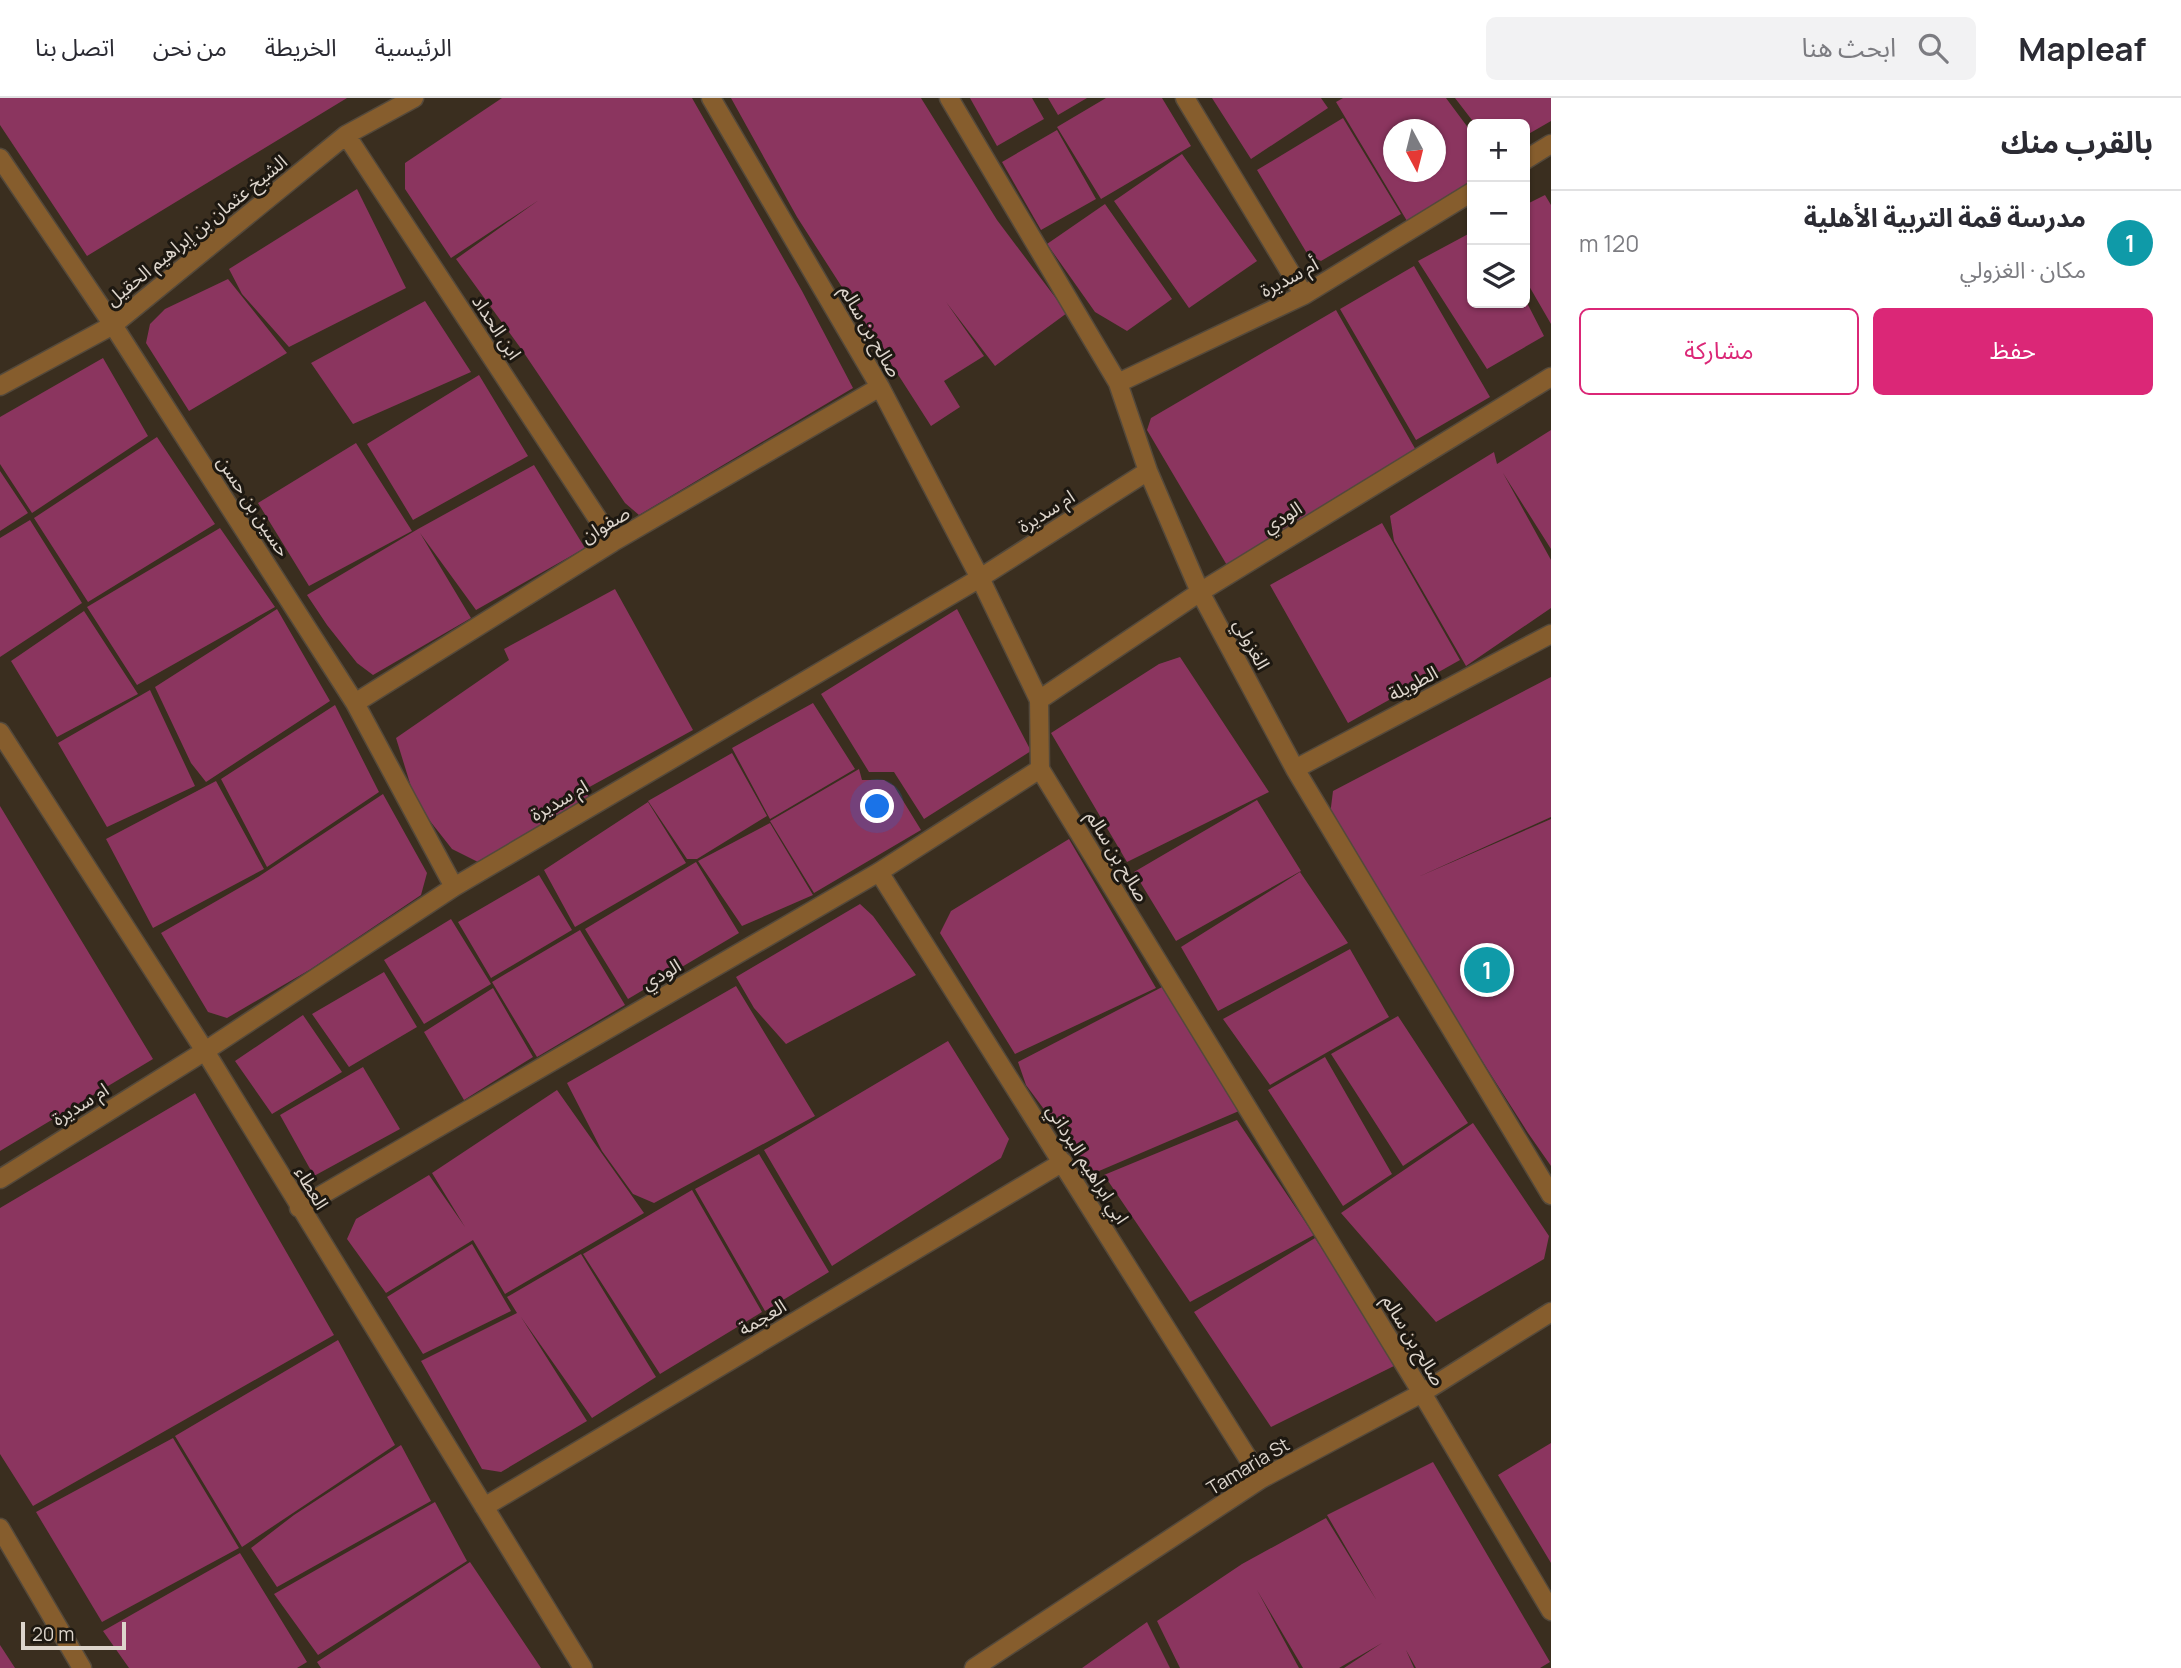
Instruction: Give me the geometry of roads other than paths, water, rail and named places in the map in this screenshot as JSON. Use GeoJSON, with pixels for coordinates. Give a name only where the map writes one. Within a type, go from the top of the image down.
{"type":"FeatureCollection","features":[{"type":"Feature","properties":{"kind":"street","name":"الشيخ عثمان بن إبراهيم الحقيل"},"geometry":{"type":"LineString","coordinates":[[0,386],[113,325],[346,135],[414,98]]}},
{"type":"Feature","properties":{"kind":"street","name":"صالح بن سالم"},"geometry":{"type":"LineString","coordinates":[[711,98],[880,387],[980,578],[1039,700],[1040,769],[1422,1393],[1551,1611]]}},
{"type":"Feature","properties":{"kind":"street","name":"الغزولي"},"geometry":{"type":"LineString","coordinates":[[949,98],[1118,383],[1148,471],[1200,592],[1295,769],[1551,1195]]}},
{"type":"Feature","properties":{"kind":"street"},"geometry":{"type":"LineString","coordinates":[[1185,98],[1304,295]]}},
{"type":"Feature","properties":{"kind":"street","name":"ابن الحداد"},"geometry":{"type":"LineString","coordinates":[[346,135],[613,542]]}},
{"type":"Feature","properties":{"kind":"street"},"geometry":{"type":"LineString","coordinates":[[1530,157],[1551,144]]}},
{"type":"Feature","properties":{"kind":"street","name":"حسين بن حسن"},"geometry":{"type":"LineString","coordinates":[[0,159],[113,325],[355,703],[454,887]]}},
{"type":"Feature","properties":{"kind":"street","name":"أم سديرة"},"geometry":{"type":"LineString","coordinates":[[1118,383],[1304,295],[1467,195]]}},
{"type":"Feature","properties":{"kind":"street","name":"الودي"},"geometry":{"type":"LineString","coordinates":[[1039,700],[1200,592],[1551,377]]}},
{"type":"Feature","properties":{"kind":"street","name":"صفوان"},"geometry":{"type":"LineString","coordinates":[[355,703],[613,542],[880,387]]}},
{"type":"Feature","properties":{"kind":"street","name":"ام سديرة"},"geometry":{"type":"LineString","coordinates":[[0,1179],[205,1051],[454,887],[980,578],[1148,471]]}},
{"type":"Feature","properties":{"kind":"street","name":"الطويلة"},"geometry":{"type":"LineString","coordinates":[[1295,769],[1551,635]]}},
{"type":"Feature","properties":{"kind":"street","name":"العطاء"},"geometry":{"type":"LineString","coordinates":[[0,732],[205,1051],[583,1668]]}},
{"type":"Feature","properties":{"kind":"street","name":"الودي"},"geometry":{"type":"LineString","coordinates":[[299,1208],[878,872],[1040,769]]}},
{"type":"Feature","properties":{"kind":"street","name":"ابي ابراهيم البرداني"},"geometry":{"type":"LineString","coordinates":[[878,872],[1261,1479]]}},
{"type":"Feature","properties":{"kind":"street","name":"العجمة"},"geometry":{"type":"LineString","coordinates":[[484,1507],[1063,1162]]}},
{"type":"Feature","properties":{"kind":"street","name":"Tamaria St"},"geometry":{"type":"LineString","coordinates":[[974,1668],[1261,1479],[1422,1393],[1551,1312]]}},
{"type":"Feature","properties":{"kind":"street"},"geometry":{"type":"LineString","coordinates":[[0,1528],[82,1668]]}},
{"type":"Feature","properties":{"kind":"place","name":"مدرسة قمة التربية الأهلية"},"geometry":{"type":"Point","coordinates":[1487,970]}}]}
